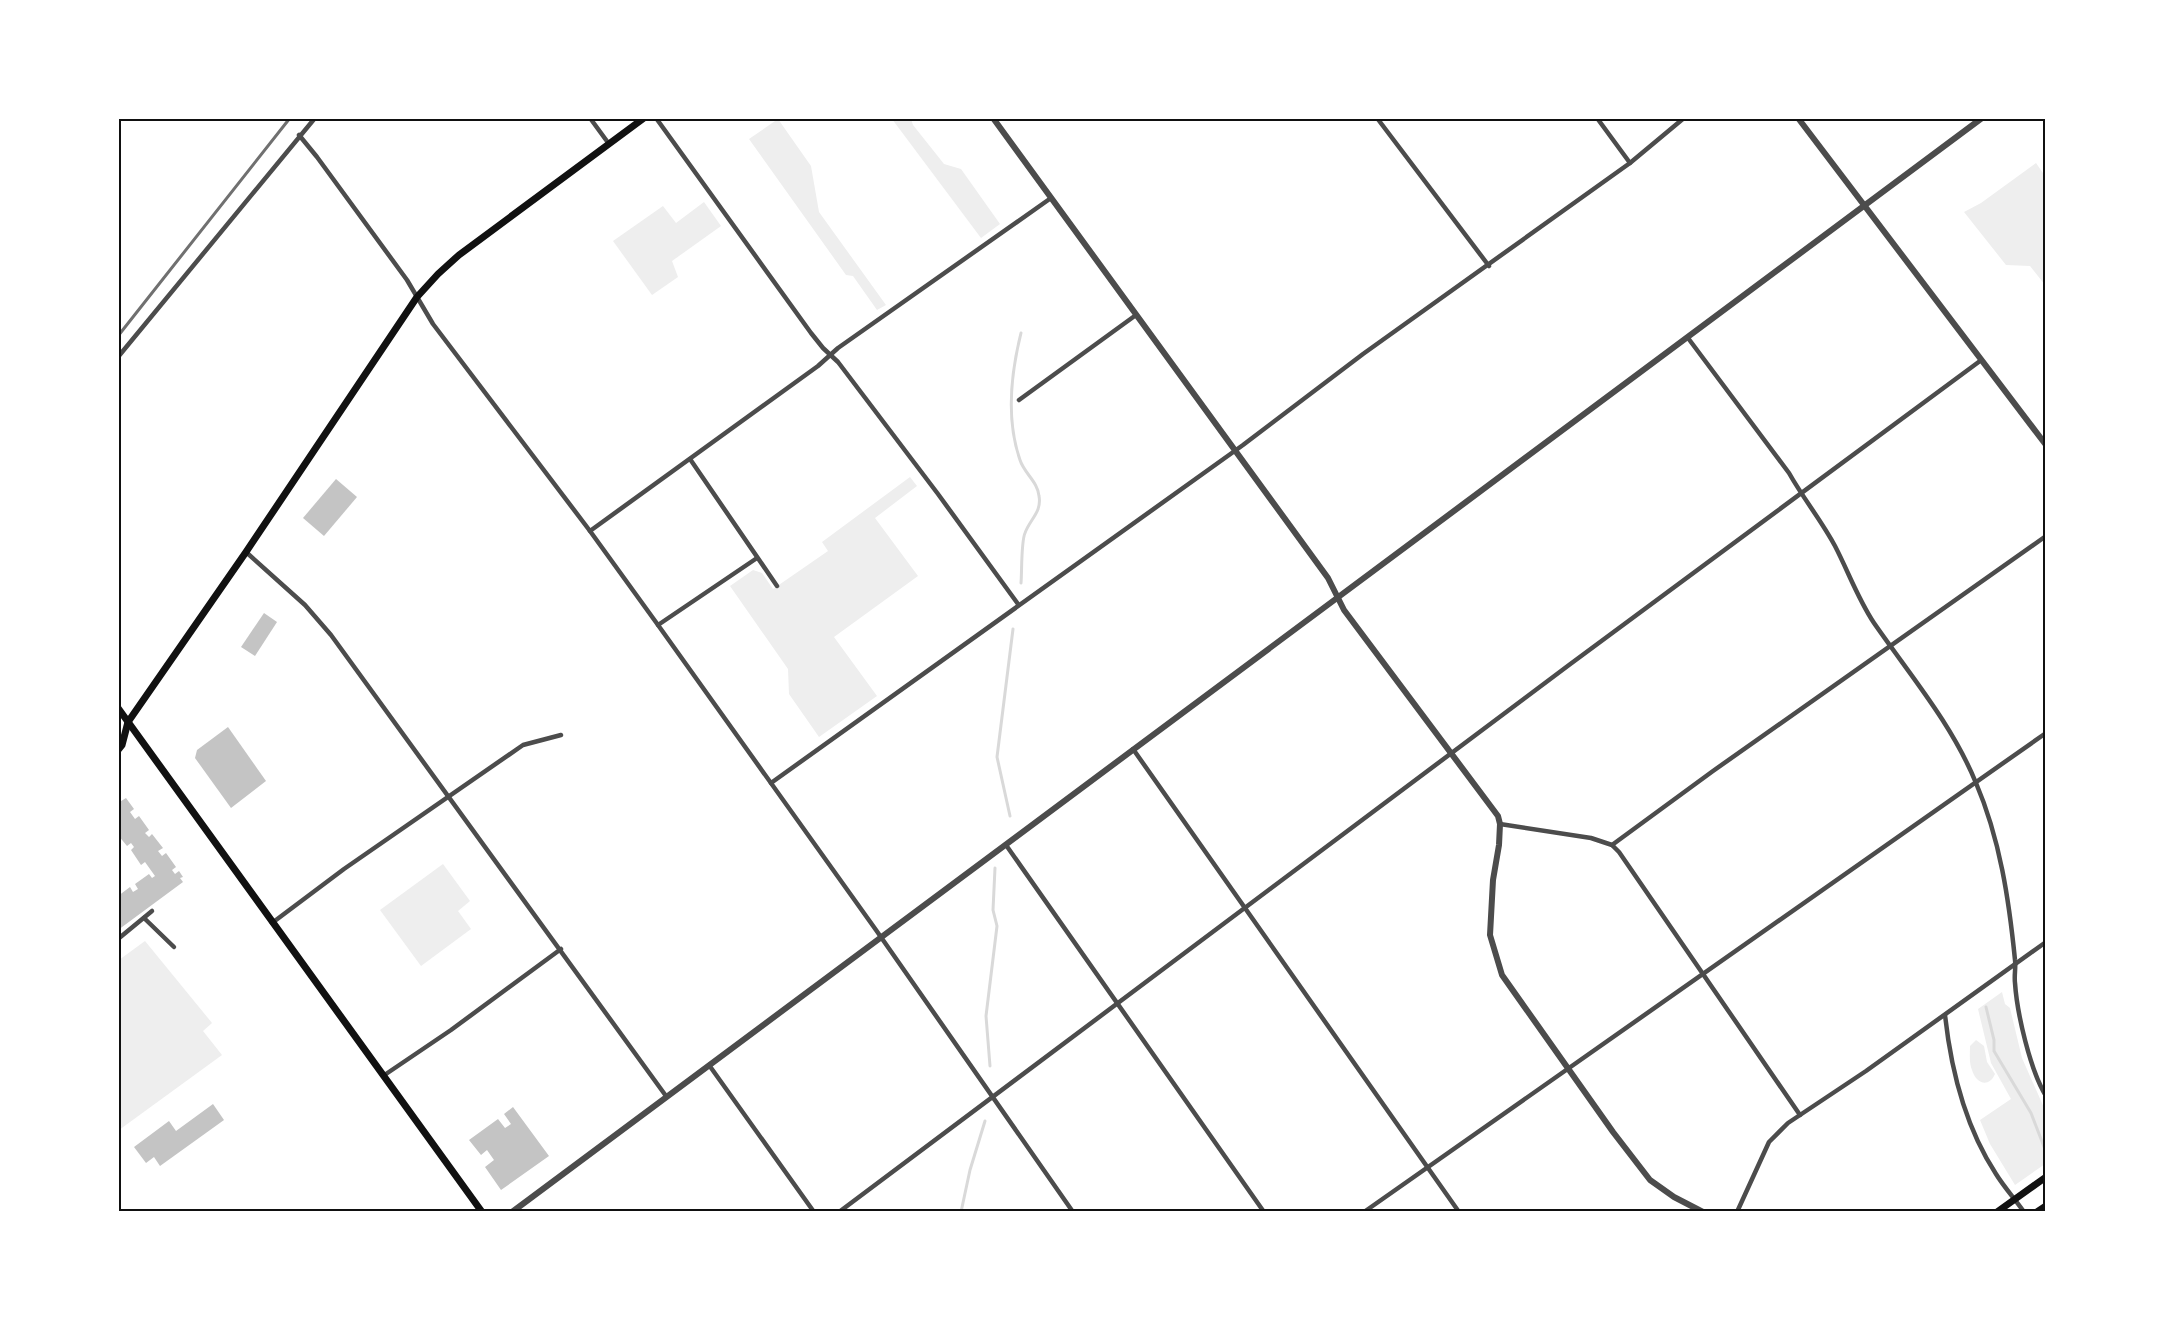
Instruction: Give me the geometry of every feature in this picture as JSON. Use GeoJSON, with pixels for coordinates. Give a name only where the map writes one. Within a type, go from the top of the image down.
{"type":"FeatureCollection","features":[{"type":"Feature","properties":{"kind":"main road"},"geometry":{"type":"LineString","coordinates":[[118,750],[128,722],[246,552],[417,297],[459,255],[644,118]]}},
{"type":"Feature","properties":{"kind":"main road"},"geometry":{"type":"LineString","coordinates":[[118,708],[482,1212]]}},
{"type":"Feature","properties":{"kind":"main road"},"geometry":{"type":"LineString","coordinates":[[118,728],[128,722]]}},
{"type":"Feature","properties":{"kind":"main road"},"geometry":{"type":"LineString","coordinates":[[1997,1212],[2046,1177]]}},
{"type":"Feature","properties":{"kind":"main road"},"geometry":{"type":"LineString","coordinates":[[2037,1212],[2046,1206]]}},
{"type":"Feature","properties":{"kind":"street"},"geometry":{"type":"LineString","coordinates":[[118,357],[315,118]]}},
{"type":"Feature","properties":{"kind":"street"},"geometry":{"type":"LineString","coordinates":[[590,118],[609,144]]}},
{"type":"Feature","properties":{"kind":"street"},"geometry":{"type":"LineString","coordinates":[[656,118],[811,333],[838,362],[1018,604]]}},
{"type":"Feature","properties":{"kind":"street"},"geometry":{"type":"LineString","coordinates":[[993,118],[1328,578],[1344,610],[1498,816],[1500,824],[1490,934],[1502,975],[1633,1160],[1650,1180],[1674,1197],[1703,1212]]}},
{"type":"Feature","properties":{"kind":"street"},"geometry":{"type":"LineString","coordinates":[[1377,118],[1489,266]]}},
{"type":"Feature","properties":{"kind":"street"},"geometry":{"type":"LineString","coordinates":[[1597,118],[1630,163]]}},
{"type":"Feature","properties":{"kind":"street"},"geometry":{"type":"LineString","coordinates":[[771,783],[1234,451],[1363,354],[1489,266],[1630,163],[1684,118]]}},
{"type":"Feature","properties":{"kind":"street"},"geometry":{"type":"LineString","coordinates":[[1798,118],[1980,361],[2046,445]]}},
{"type":"Feature","properties":{"kind":"street"},"geometry":{"type":"LineString","coordinates":[[512,1212],[1982,118]]}},
{"type":"Feature","properties":{"kind":"street"},"geometry":{"type":"LineString","coordinates":[[299,135],[407,280],[433,324],[590,531],[658,625],[882,938],[1073,1212]]}},
{"type":"Feature","properties":{"kind":"street"},"geometry":{"type":"LineString","coordinates":[[590,531],[1051,198]]}},
{"type":"Feature","properties":{"kind":"street"},"geometry":{"type":"LineString","coordinates":[[1019,400],[1136,315]]}},
{"type":"Feature","properties":{"kind":"street"},"geometry":{"type":"LineString","coordinates":[[1688,338],[1789,473],[1819,520],[1872,620],[1938,712],[1976,782],[1997,842],[2005,882],[2015,963],[2015,983],[2025,1035],[2030,1058],[2046,1096]]}},
{"type":"Feature","properties":{"kind":"street"},"geometry":{"type":"LineString","coordinates":[[839,1212],[1569,665],[1980,361]]}},
{"type":"Feature","properties":{"kind":"street"},"geometry":{"type":"LineString","coordinates":[[690,459],[777,586]]}},
{"type":"Feature","properties":{"kind":"street"},"geometry":{"type":"LineString","coordinates":[[1612,844],[2046,536]]}},
{"type":"Feature","properties":{"kind":"street"},"geometry":{"type":"LineString","coordinates":[[246,552],[305,605],[332,635],[666,1096]]}},
{"type":"Feature","properties":{"kind":"street"},"geometry":{"type":"LineString","coordinates":[[658,625],[757,558]]}},
{"type":"Feature","properties":{"kind":"street"},"geometry":{"type":"LineString","coordinates":[[1364,1212],[2046,733]]}},
{"type":"Feature","properties":{"kind":"street"},"geometry":{"type":"LineString","coordinates":[[272,923],[344,869],[523,745],[561,735]]}},
{"type":"Feature","properties":{"kind":"street"},"geometry":{"type":"LineString","coordinates":[[1133,749],[1459,1212]]}},
{"type":"Feature","properties":{"kind":"street"},"geometry":{"type":"LineString","coordinates":[[1500,824],[1591,838],[1612,844],[1800,1115]]}},
{"type":"Feature","properties":{"kind":"street"},"geometry":{"type":"LineString","coordinates":[[1006,845],[1264,1212]]}},
{"type":"Feature","properties":{"kind":"street"},"geometry":{"type":"LineString","coordinates":[[118,939],[152,911]]}},
{"type":"Feature","properties":{"kind":"street"},"geometry":{"type":"LineString","coordinates":[[144,918],[174,947]]}},
{"type":"Feature","properties":{"kind":"street"},"geometry":{"type":"LineString","coordinates":[[1737,1212],[1769,1142],[1800,1115],[2046,942]]}},
{"type":"Feature","properties":{"kind":"street"},"geometry":{"type":"LineString","coordinates":[[383,1077],[561,949]]}},
{"type":"Feature","properties":{"kind":"street"},"geometry":{"type":"LineString","coordinates":[[1945,1015],[1953,1068],[1965,1110],[1995,1173],[2024,1212]]}},
{"type":"Feature","properties":{"kind":"street"},"geometry":{"type":"LineString","coordinates":[[708,1065],[814,1212]]}},
{"type":"Feature","properties":{"kind":"shaded area"},"geometry":{"type":"Polygon","coordinates":[[[778,119],[811,166],[819,212],[886,305],[877,310],[853,276],[846,275],[749,139],[778,119]]]}},
{"type":"Feature","properties":{"kind":"shaded area"},"geometry":{"type":"Polygon","coordinates":[[[892,119],[911,119],[913,125],[944,164],[961,169],[1000,224],[981,238],[892,119]]]}},
{"type":"Feature","properties":{"kind":"shaded area"},"geometry":{"type":"Polygon","coordinates":[[[2036,163],[2045,176],[2045,285],[2030,266],[2006,265],[1964,212],[1981,203],[2036,163]]]}},
{"type":"Feature","properties":{"kind":"shaded area"},"geometry":{"type":"Polygon","coordinates":[[[704,202],[721,226],[672,261],[678,277],[652,295],[613,241],[663,206],[676,223],[704,202]]]}},
{"type":"Feature","properties":{"kind":"shaded area"},"geometry":{"type":"Polygon","coordinates":[[[910,477],[917,486],[875,518],[918,576],[834,637],[877,696],[819,737],[789,694],[788,669],[730,586],[753,570],[762,573],[773,589],[828,551],[822,542],[910,477]]]}},
{"type":"Feature","properties":{"kind":"shaded area"},"geometry":{"type":"Polygon","coordinates":[[[443,864],[470,901],[458,911],[471,929],[421,966],[380,910],[443,864]]]}},
{"type":"Feature","properties":{"kind":"shaded area"},"geometry":{"type":"Polygon","coordinates":[[[145,941],[212,1023],[203,1031],[222,1055],[119,1130],[119,960],[145,941]]]}},
{"type":"Feature","properties":{"kind":"shaded area"},"geometry":{"type":"Polygon","coordinates":[[[2002,992],[2005,1004],[2010,1008],[2022,1058],[2045,1110],[2045,1164],[2015,1185],[1990,1144],[1980,1120],[2011,1099],[1991,1063],[1978,1009],[2002,992]]]}},
{"type":"Feature","properties":{"kind":"shaded area"},"geometry":{"type":"Polygon","coordinates":[[[1976,1040],[1984,1046],[1987,1062],[1995,1074],[1986,1083],[1976,1078],[1971,1067],[1970,1046],[1976,1040]]]}},
{"type":"Feature","properties":{"kind":"building"},"geometry":{"type":"Polygon","coordinates":[[[336,479],[357,497],[324,536],[303,518],[336,479]]]}},
{"type":"Feature","properties":{"kind":"building"},"geometry":{"type":"Polygon","coordinates":[[[264,613],[277,622],[255,656],[241,647],[264,613]]]}},
{"type":"Feature","properties":{"kind":"building"},"geometry":{"type":"Polygon","coordinates":[[[228,727],[266,781],[231,808],[195,758],[197,750],[228,727]]]}},
{"type":"Feature","properties":{"kind":"building"},"geometry":{"type":"Polygon","coordinates":[[[126,798],[134,809],[130,812],[135,819],[139,816],[149,830],[145,833],[149,837],[152,834],[163,848],[158,851],[162,856],[166,853],[176,867],[172,870],[175,874],[179,871],[183,882],[118,930],[118,896],[130,887],[133,892],[138,889],[135,884],[149,874],[152,878],[155,876],[145,862],[141,865],[131,850],[134,847],[131,843],[127,846],[118,835],[118,820],[121,818],[118,815],[118,803],[126,798]]]}},
{"type":"Feature","properties":{"kind":"building"},"geometry":{"type":"Polygon","coordinates":[[[213,1104],[224,1120],[160,1166],[154,1157],[146,1163],[134,1147],[169,1121],[176,1131],[213,1104]]]}},
{"type":"Feature","properties":{"kind":"building"},"geometry":{"type":"Polygon","coordinates":[[[513,1107],[549,1156],[501,1190],[485,1167],[494,1160],[487,1150],[481,1155],[469,1140],[498,1119],[505,1128],[511,1124],[504,1114],[513,1107]]]}},
{"type":"Feature","properties":{"kind":"waterway"},"geometry":{"type":"LineString","coordinates":[[1021,333],[1013,380],[1013,429],[1020,460],[1038,491],[1039,507],[1024,537],[1021,583]]}},
{"type":"Feature","properties":{"kind":"waterway"},"geometry":{"type":"LineString","coordinates":[[1010,816],[997,757],[1013,629]]}},
{"type":"Feature","properties":{"kind":"waterway"},"geometry":{"type":"LineString","coordinates":[[990,1066],[986,1016],[997,926],[993,910],[995,868]]}},
{"type":"Feature","properties":{"kind":"waterway"},"geometry":{"type":"LineString","coordinates":[[1986,1007],[1994,1040],[1994,1051],[2031,1113],[2046,1152]]}},
{"type":"Feature","properties":{"kind":"waterway"},"geometry":{"type":"LineString","coordinates":[[961,1212],[970,1170],[985,1121]]}},
{"type":"Feature","properties":{"kind":"railway"},"geometry":{"type":"LineString","coordinates":[[118,336],[290,118]]}}]}
